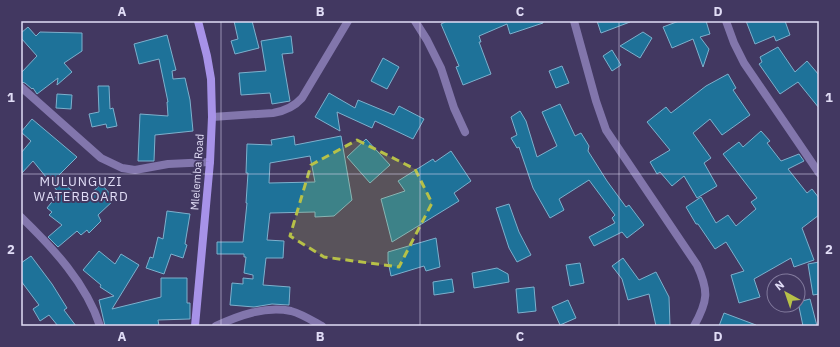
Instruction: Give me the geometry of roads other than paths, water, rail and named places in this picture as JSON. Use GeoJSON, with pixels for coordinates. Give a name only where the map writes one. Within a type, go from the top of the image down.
{"type":"FeatureCollection","features":[{"type":"Feature","properties":{"kind":"street","name":"Mlelemba Road"},"geometry":{"type":"LineString","coordinates":[[195,326],[210,162],[212,117],[211,79],[198,21]]}},
{"type":"Feature","properties":{"kind":"street"},"geometry":{"type":"LineString","coordinates":[[212,117],[282,112],[296,104],[302,98],[348,21]]}},
{"type":"Feature","properties":{"kind":"street"},"geometry":{"type":"LineString","coordinates":[[415,21],[428,40],[441,68],[454,108],[465,132]]}},
{"type":"Feature","properties":{"kind":"street"},"geometry":{"type":"LineString","coordinates":[[574,21],[596,101],[606,130],[698,265],[706,293],[703,310],[694,326]]}},
{"type":"Feature","properties":{"kind":"street"},"geometry":{"type":"LineString","coordinates":[[726,21],[734,44],[744,63],[819,173]]}},
{"type":"Feature","properties":{"kind":"street"},"geometry":{"type":"LineString","coordinates":[[21,87],[101,158],[122,168],[135,170],[168,164],[210,162]]}},
{"type":"Feature","properties":{"kind":"street"},"geometry":{"type":"LineString","coordinates":[[21,217],[47,244],[75,278],[89,299],[100,326]]}},
{"type":"Feature","properties":{"kind":"street"},"geometry":{"type":"LineString","coordinates":[[216,326],[247,313],[274,310],[292,311],[303,315],[322,326]]}},
{"type":"Feature","properties":{"kind":"district","name":"MULUNGUZI WATERBOARD"},"geometry":{"type":"Point","coordinates":[81,188]}}]}
